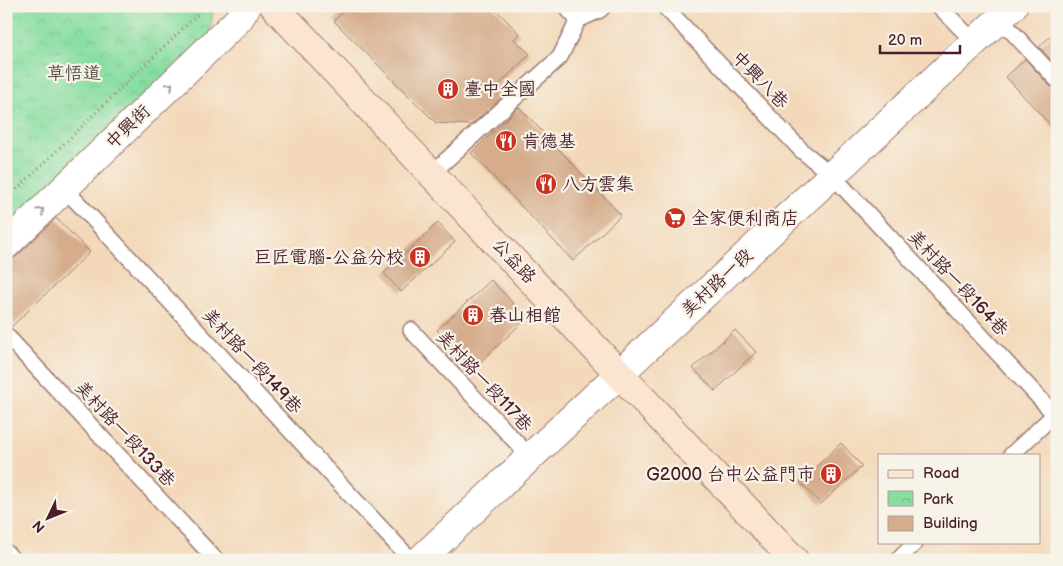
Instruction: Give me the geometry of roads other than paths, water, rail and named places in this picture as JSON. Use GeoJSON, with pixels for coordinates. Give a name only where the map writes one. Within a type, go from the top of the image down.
{"type":"FeatureCollection","features":[{"type":"Feature","properties":{"kind":"main road","name":"公益路"},"geometry":{"type":"LineString","coordinates":[[274,6],[794,560]]}},
{"type":"Feature","properties":{"kind":"street","name":"中興街"},"geometry":{"type":"LineString","coordinates":[[6,245],[239,19],[247,6]]}},
{"type":"Feature","properties":{"kind":"street","name":"美村路一段"},"geometry":{"type":"LineString","coordinates":[[423,558],[1007,13]]}},
{"type":"Feature","properties":{"kind":"lane"},"geometry":{"type":"LineString","coordinates":[[565,6],[578,20]]}},
{"type":"Feature","properties":{"kind":"lane"},"geometry":{"type":"LineString","coordinates":[[432,173],[560,57],[578,20],[600,10],[604,6]]}},
{"type":"Feature","properties":{"kind":"lane","name":"中興八巷"},"geometry":{"type":"LineString","coordinates":[[664,6],[802,151],[832,175]]}},
{"type":"Feature","properties":{"kind":"lane"},"geometry":{"type":"LineString","coordinates":[[939,6],[974,42]]}},
{"type":"Feature","properties":{"kind":"lane"},"geometry":{"type":"LineString","coordinates":[[1007,13],[1057,80]]}},
{"type":"Feature","properties":{"kind":"lane","name":"美村路一段164巷"},"geometry":{"type":"LineString","coordinates":[[832,175],[1056,414]]}},
{"type":"Feature","properties":{"kind":"lane","name":"美村路一段149巷"},"geometry":{"type":"LineString","coordinates":[[64,188],[423,558]]}},
{"type":"Feature","properties":{"kind":"lane","name":"美村路一段117巷"},"geometry":{"type":"LineString","coordinates":[[411,330],[530,457]]}},
{"type":"Feature","properties":{"kind":"lane","name":"美村路一段133巷"},"geometry":{"type":"LineString","coordinates":[[6,335],[216,560]]}},
{"type":"Feature","properties":{"kind":"lane"},"geometry":{"type":"LineString","coordinates":[[1012,454],[1056,414]]}},
{"type":"Feature","properties":{"kind":"lane"},"geometry":{"type":"LineString","coordinates":[[898,560],[914,544]]}},
{"type":"Feature","properties":{"kind":"lane"},"geometry":{"type":"LineString","coordinates":[[6,552],[13,560]]}},
{"type":"Feature","properties":{"kind":"place","name":"臺中全國"},"geometry":{"type":"Point","coordinates":[448,89]}},
{"type":"Feature","properties":{"kind":"place","name":"肯德基"},"geometry":{"type":"Point","coordinates":[506,141]}},
{"type":"Feature","properties":{"kind":"place","name":"八方雲集"},"geometry":{"type":"Point","coordinates":[546,184]}},
{"type":"Feature","properties":{"kind":"place","name":"全家便利商店"},"geometry":{"type":"Point","coordinates":[675,218]}},
{"type":"Feature","properties":{"kind":"place","name":"巨匠電腦-公益分校"},"geometry":{"type":"Point","coordinates":[420,257]}},
{"type":"Feature","properties":{"kind":"place","name":"春山相館"},"geometry":{"type":"Point","coordinates":[473,315]}},
{"type":"Feature","properties":{"kind":"place","name":"G2000 台中公益門市"},"geometry":{"type":"Point","coordinates":[831,474]}},
{"type":"Feature","properties":{"kind":"park label","name":"草悟道"},"geometry":{"type":"Point","coordinates":[74,73]}}]}
